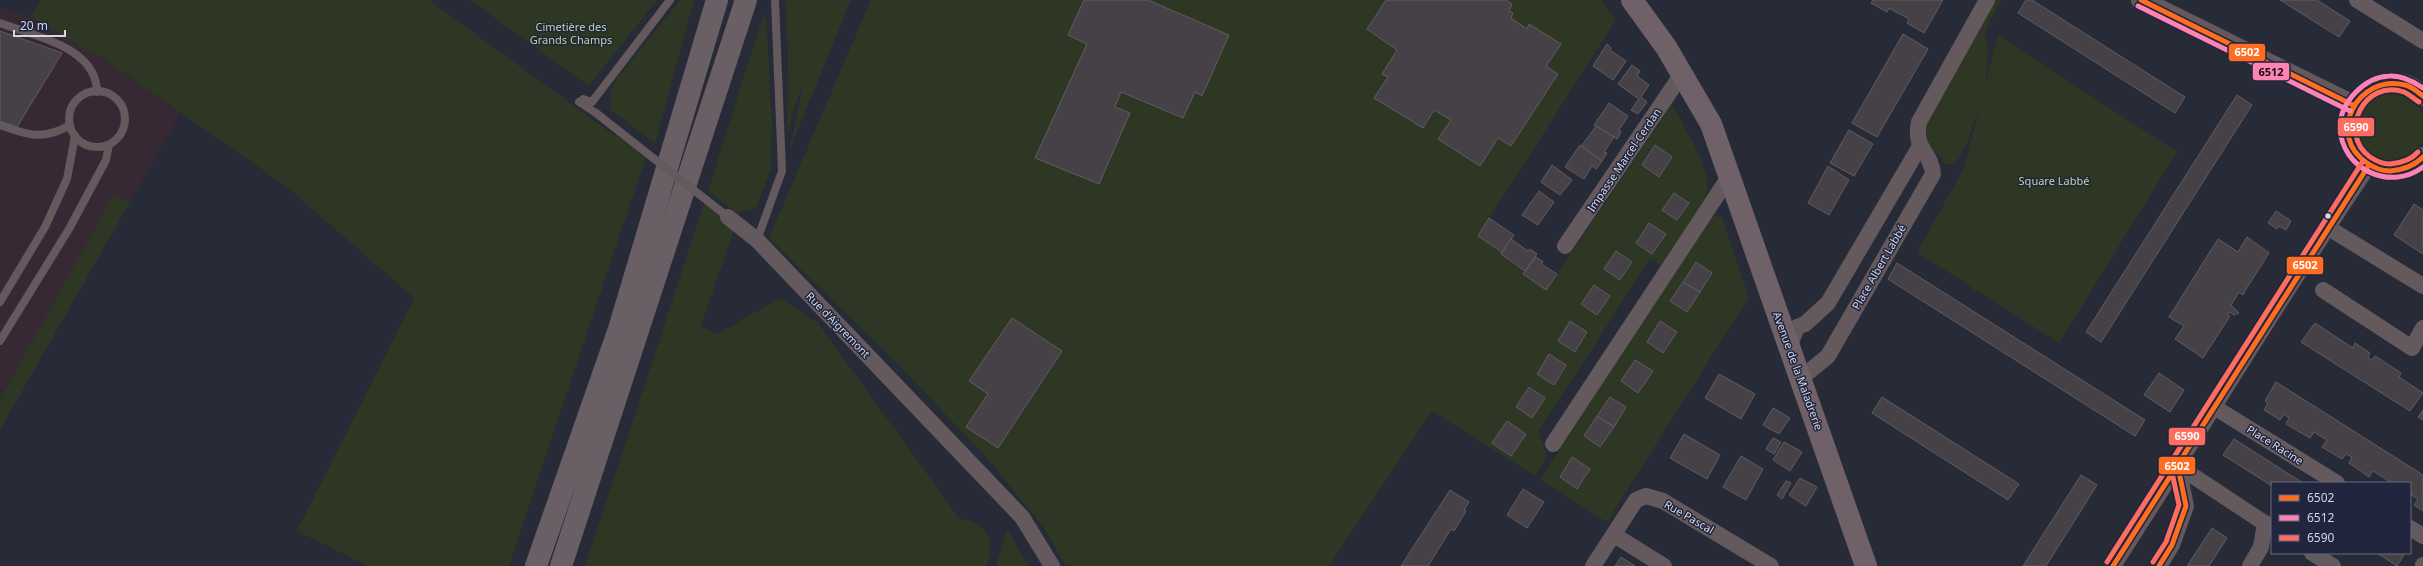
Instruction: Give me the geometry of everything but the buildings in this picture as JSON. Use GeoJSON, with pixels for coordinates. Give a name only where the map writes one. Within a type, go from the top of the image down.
{"type":"FeatureCollection","features":[{"type":"Feature","properties":{"kind":"highway"},"geometry":{"type":"LineString","coordinates":[[536,566],[619,329],[717,0]]}},
{"type":"Feature","properties":{"kind":"highway"},"geometry":{"type":"LineString","coordinates":[[561,566],[746,0]]}},
{"type":"Feature","properties":{"kind":"main road","name":"Avenue de la Maladrerie"},"geometry":{"type":"LineString","coordinates":[[1632,0],[1666,47],[1711,124],[1866,566]]}},
{"type":"Feature","properties":{"kind":"street"},"geometry":{"type":"LineString","coordinates":[[1789,347],[1797,327],[1805,324],[1828,303],[1920,146],[1916,136],[1920,122],[1987,0]]}},
{"type":"Feature","properties":{"kind":"street"},"geometry":{"type":"LineString","coordinates":[[2141,0],[2353,105]]}},
{"type":"Feature","properties":{"kind":"street"},"geometry":{"type":"LineString","coordinates":[[2357,0],[2423,41]]}},
{"type":"Feature","properties":{"kind":"street","name":"Impasse Marcel-Cerdan"},"geometry":{"type":"LineString","coordinates":[[1565,246],[1682,74]]}},
{"type":"Feature","properties":{"kind":"street"},"geometry":{"type":"LineString","coordinates":[[2421,88],[2400,83],[2381,83],[2365,91],[2353,105],[2347,121],[2349,138],[2356,154],[2369,165],[2386,171],[2404,170],[2423,157]]}},
{"type":"Feature","properties":{"kind":"street","name":"Place Albert Labbé"},"geometry":{"type":"LineString","coordinates":[[1800,379],[1828,356],[1933,174],[1932,162],[1920,146]]}},
{"type":"Feature","properties":{"kind":"street"},"geometry":{"type":"LineString","coordinates":[[2113,566],[2178,466],[2327,227],[2369,165]]}},
{"type":"Feature","properties":{"kind":"street"},"geometry":{"type":"LineString","coordinates":[[1553,444],[1729,177]]}},
{"type":"Feature","properties":{"kind":"street","name":"Rue d'Aigremont"},"geometry":{"type":"LineString","coordinates":[[728,217],[757,240],[1022,517],[1052,566]]}},
{"type":"Feature","properties":{"kind":"street"},"geometry":{"type":"LineString","coordinates":[[2327,227],[2423,286]]}},
{"type":"Feature","properties":{"kind":"street"},"geometry":{"type":"LineString","coordinates":[[2323,290],[2412,348],[2423,328]]}},
{"type":"Feature","properties":{"kind":"street","name":"Place Racine"},"geometry":{"type":"LineString","coordinates":[[2214,407],[2335,482]]}},
{"type":"Feature","properties":{"kind":"street"},"geometry":{"type":"LineString","coordinates":[[2178,466],[2268,525],[2261,547],[2250,566]]}},
{"type":"Feature","properties":{"kind":"street"},"geometry":{"type":"LineString","coordinates":[[2159,566],[2172,545],[2186,506],[2178,466]]}},
{"type":"Feature","properties":{"kind":"street","name":"Rue Pascal"},"geometry":{"type":"LineString","coordinates":[[1593,566],[1636,500],[1646,496],[1663,501],[1751,561],[1772,566]]}},
{"type":"Feature","properties":{"kind":"street"},"geometry":{"type":"LineString","coordinates":[[2411,529],[2423,536]]}},
{"type":"Feature","properties":{"kind":"street"},"geometry":{"type":"LineString","coordinates":[[1614,535],[1664,566]]}},
{"type":"Feature","properties":{"kind":"street"},"geometry":{"type":"LineString","coordinates":[[2314,554],[2333,566]]}},
{"type":"Feature","properties":{"kind":"lane","name":"Rue d'Aigremont"},"geometry":{"type":"LineString","coordinates":[[670,0],[592,102],[581,101],[728,217]]}},
{"type":"Feature","properties":{"kind":"lane"},"geometry":{"type":"LineString","coordinates":[[757,240],[782,171],[775,0]]}},
{"type":"Feature","properties":{"kind":"lane"},"geometry":{"type":"LineString","coordinates":[[0,23],[75,52],[91,67],[97,82],[97,92]]}},
{"type":"Feature","properties":{"kind":"lane"},"geometry":{"type":"LineString","coordinates":[[0,341],[69,229],[106,160],[109,145],[122,132],[124,114],[114,98],[97,92],[89,93],[75,102],[69,117],[70,125],[75,136],[90,147],[109,145]]}},
{"type":"Feature","properties":{"kind":"lane"},"geometry":{"type":"LineString","coordinates":[[0,125],[30,136],[54,133],[70,125]]}},
{"type":"Feature","properties":{"kind":"lane"},"geometry":{"type":"LineString","coordinates":[[0,302],[45,227],[68,179],[75,136]]}},
{"type":"Feature","properties":{"kind":"shaded area"},"geometry":{"type":"Polygon","coordinates":[[[0,8],[30,17],[104,59],[181,113],[130,202],[113,197],[0,398],[0,8]]]}},
{"type":"Feature","properties":{"kind":"green space"},"geometry":{"type":"Polygon","coordinates":[[[40,0],[429,0],[607,130],[647,154],[509,566],[368,566],[297,531],[414,298],[287,187],[104,59],[30,17],[40,0]]]}},
{"type":"Feature","properties":{"kind":"green space","name":"Cimetière des Grands Champs"},"geometry":{"type":"Polygon","coordinates":[[[470,0],[657,0],[589,86],[470,0]]]}},
{"type":"Feature","properties":{"kind":"green space"},"geometry":{"type":"Polygon","coordinates":[[[680,0],[694,0],[655,144],[611,110],[610,94],[616,80],[680,0]]]}},
{"type":"Feature","properties":{"kind":"green space"},"geometry":{"type":"Polygon","coordinates":[[[785,0],[851,0],[790,149],[803,83],[787,131],[788,52],[785,0]]]}},
{"type":"Feature","properties":{"kind":"green space"},"geometry":{"type":"Polygon","coordinates":[[[871,0],[1601,0],[1616,20],[1478,236],[1502,252],[1501,254],[1525,271],[1524,274],[1546,290],[1672,104],[1699,154],[1708,181],[1707,195],[1661,266],[1650,259],[1539,431],[1547,456],[1535,476],[1432,411],[1329,566],[1066,566],[1044,528],[992,464],[901,367],[769,238],[871,0]],[[1655,145],[1642,165],[1658,177],[1672,157],[1655,145]],[[1674,193],[1662,210],[1677,220],[1689,203],[1674,193]],[[1649,223],[1636,243],[1652,254],[1666,234],[1649,223]],[[1616,251],[1604,269],[1620,280],[1632,262],[1616,251]],[[1594,285],[1581,304],[1597,315],[1610,296],[1594,285]],[[1570,322],[1558,341],[1575,352],[1587,332],[1570,322]],[[1549,354],[1537,374],[1554,385],[1566,365],[1549,354]],[[1529,387],[1516,407],[1532,418],[1545,398],[1529,387]]]}},
{"type":"Feature","properties":{"kind":"green space","name":"Square Labbé"},"geometry":{"type":"Polygon","coordinates":[[[1996,0],[2001,0],[1985,31],[1988,50],[1986,81],[1998,35],[2177,152],[2059,343],[1978,291],[1973,292],[1971,287],[1917,252],[1965,166],[1978,114],[1962,154],[1952,165],[1944,164],[1940,157],[1924,141],[1926,124],[1996,0]]]}},
{"type":"Feature","properties":{"kind":"green space"},"geometry":{"type":"Polygon","coordinates":[[[766,14],[772,121],[771,169],[756,209],[736,212],[708,191],[760,25],[766,14]]]}},
{"type":"Feature","properties":{"kind":"green space"},"geometry":{"type":"Polygon","coordinates":[[[2390,93],[2403,96],[2415,103],[2424,121],[2424,135],[2422,141],[2415,153],[2403,160],[2390,163],[2377,160],[2365,153],[2358,141],[2355,128],[2358,115],[2365,103],[2377,96],[2390,93]]]}},
{"type":"Feature","properties":{"kind":"green space"},"geometry":{"type":"Polygon","coordinates":[[[113,196],[130,202],[0,430],[0,399],[113,196]]]}},
{"type":"Feature","properties":{"kind":"green space"},"geometry":{"type":"Polygon","coordinates":[[[705,201],[735,227],[701,326],[717,334],[780,298],[818,323],[959,518],[975,523],[986,532],[990,543],[990,555],[986,566],[585,566],[705,201]]]}},
{"type":"Feature","properties":{"kind":"green space"},"geometry":{"type":"Polygon","coordinates":[[[1709,217],[1722,217],[1749,297],[1607,522],[1540,480],[1709,217]],[[1696,262],[1670,301],[1687,312],[1712,273],[1696,262]],[[1660,321],[1647,342],[1664,353],[1677,332],[1660,321]],[[1635,360],[1621,381],[1638,393],[1652,371],[1635,360]],[[1610,397],[1584,436],[1600,447],[1626,407],[1610,397]],[[1572,457],[1560,477],[1577,489],[1590,469],[1572,457]]]}},
{"type":"Feature","properties":{"kind":"green space"},"geometry":{"type":"Polygon","coordinates":[[[1007,529],[1029,566],[996,566],[1007,529]]]}},
{"type":"Feature","properties":{"kind":"transit line","name":"6502"},"geometry":{"type":"LineString","coordinates":[[2141,0],[2353,105]]}},
{"type":"Feature","properties":{"kind":"transit line","name":"6512"},"geometry":{"type":"LineString","coordinates":[[2138,6],[2350,111]]}},
{"type":"Feature","properties":{"kind":"transit line","name":"6512"},"geometry":{"type":"LineString","coordinates":[[2423,88],[2398,76],[2380,77],[2371,81],[2356,92],[2349,100],[2344,109],[2340,127],[2342,142],[2349,154],[2358,165],[2370,172],[2382,176],[2396,177],[2410,174],[2423,167]]}},
{"type":"Feature","properties":{"kind":"transit line","name":"6502"},"geometry":{"type":"LineString","coordinates":[[2423,96],[2405,85],[2388,84],[2373,88],[2361,97],[2353,109],[2348,123],[2349,137],[2355,151],[2367,163],[2375,168],[2387,171],[2399,170],[2412,165],[2423,157]]}},
{"type":"Feature","properties":{"kind":"transit line","name":"6590"},"geometry":{"type":"LineString","coordinates":[[2418,152],[2406,161],[2398,163],[2387,164],[2377,161],[2370,157],[2360,147],[2356,135],[2356,122],[2360,110],[2367,100],[2378,93],[2390,90],[2404,92],[2419,102]]}},
{"type":"Feature","properties":{"kind":"transit line","name":"6590"},"geometry":{"type":"LineString","coordinates":[[2107,562],[2363,161]]}},
{"type":"Feature","properties":{"kind":"transit line","name":"6502"},"geometry":{"type":"LineString","coordinates":[[2113,566],[2369,165]]}},
{"type":"Feature","properties":{"kind":"transit line","name":"6502"},"geometry":{"type":"LineString","coordinates":[[2159,566],[2172,545],[2186,506],[2178,467]]}},
{"type":"Feature","properties":{"kind":"transit line","name":"6590"},"geometry":{"type":"LineString","coordinates":[[2153,562],[2166,542],[2179,505],[2171,468]]}}]}
